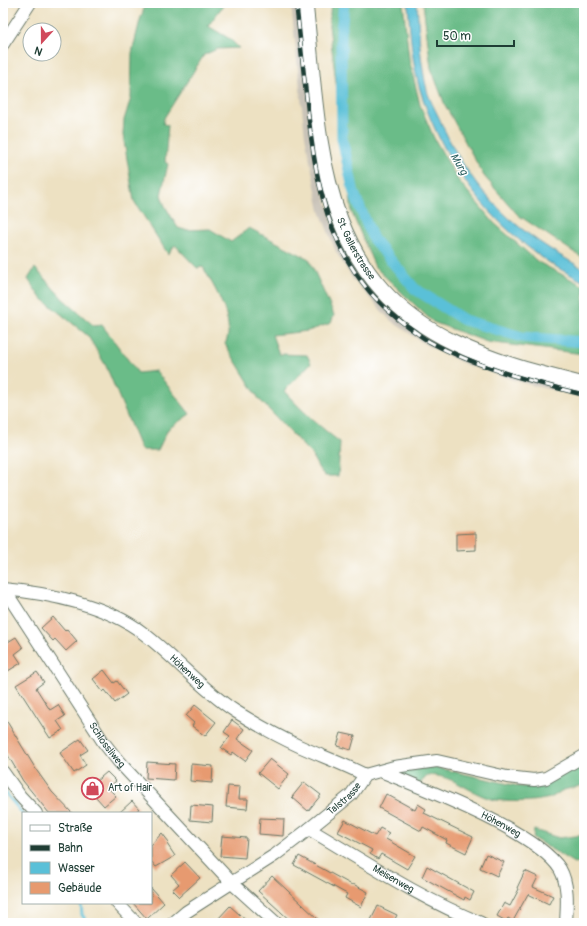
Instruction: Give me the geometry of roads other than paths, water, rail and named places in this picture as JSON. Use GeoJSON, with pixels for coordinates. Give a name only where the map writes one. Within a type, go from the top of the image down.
{"type":"FeatureCollection","features":[{"type":"Feature","properties":{"kind":"main road","name":"St. Gallerstrasse"},"geometry":{"type":"LineString","coordinates":[[305,3],[316,113],[330,189],[335,207],[351,247],[370,277],[390,299],[415,320],[453,343],[498,361],[584,385]]}},
{"type":"Feature","properties":{"kind":"street"},"geometry":{"type":"LineString","coordinates":[[3,44],[30,3]]}},
{"type":"Feature","properties":{"kind":"street","name":"Höhenweg"},"geometry":{"type":"LineString","coordinates":[[3,589],[53,596],[96,610],[128,623],[155,642],[193,678],[234,710],[280,736],[343,763],[365,775]]}},
{"type":"Feature","properties":{"kind":"street","name":"Schlössliweg"},"geometry":{"type":"LineString","coordinates":[[3,589],[104,743],[119,762],[232,883],[276,923]]}},
{"type":"Feature","properties":{"kind":"street","name":"Talstrasse"},"geometry":{"type":"LineString","coordinates":[[173,923],[186,912],[275,855],[309,830],[351,795],[365,775],[383,772],[394,767],[437,761],[507,777],[534,780],[546,778],[584,756]]}},
{"type":"Feature","properties":{"kind":"street"},"geometry":{"type":"LineString","coordinates":[[3,772],[20,796],[35,812]]}},
{"type":"Feature","properties":{"kind":"street","name":"Höhenweg"},"geometry":{"type":"LineString","coordinates":[[383,772],[496,822],[550,857],[560,870],[566,884],[566,923]]}},
{"type":"Feature","properties":{"kind":"street","name":"Meisenweg"},"geometry":{"type":"LineString","coordinates":[[309,830],[460,915],[481,923]]}},
{"type":"Feature","properties":{"kind":"street"},"geometry":{"type":"LineString","coordinates":[[118,904],[136,923]]}},
{"type":"Feature","properties":{"kind":"water","name":"Murg"},"geometry":{"type":"Polygon","coordinates":[[[408,3],[417,3],[419,37],[425,83],[428,94],[443,127],[469,173],[484,193],[519,226],[560,255],[584,269],[584,282],[547,261],[506,228],[471,189],[456,167],[431,121],[422,96],[412,50],[408,3]]]}},
{"type":"Feature","properties":{"kind":"waterway"},"geometry":{"type":"LineString","coordinates":[[344,3],[341,32],[342,138],[354,193],[373,239],[415,289],[464,320],[522,337],[584,342]]}},
{"type":"Feature","properties":{"kind":"waterway"},"geometry":{"type":"LineString","coordinates":[[3,790],[22,813]]}},
{"type":"Feature","properties":{"kind":"waterway"},"geometry":{"type":"LineString","coordinates":[[81,904],[82,915],[88,923]]}},
{"type":"Feature","properties":{"kind":"railway"},"geometry":{"type":"LineString","coordinates":[[296,3],[311,135],[323,197],[332,227],[344,254],[361,280],[381,304],[424,339],[486,367],[584,395]]}},
{"type":"Feature","properties":{"kind":"place","name":"Art of Hair"},"geometry":{"type":"Point","coordinates":[92,788]}}]}
